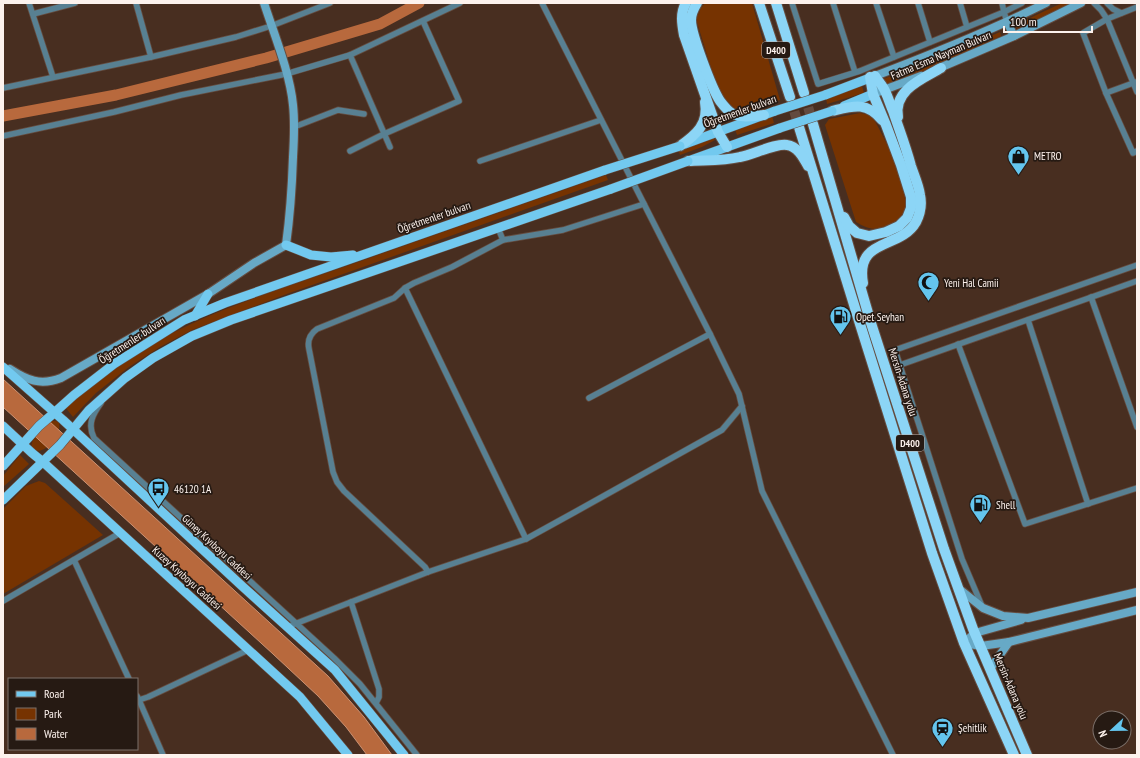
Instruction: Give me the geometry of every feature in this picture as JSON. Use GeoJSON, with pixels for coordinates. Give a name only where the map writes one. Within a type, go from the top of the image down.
{"type":"FeatureCollection","features":[{"type":"Feature","properties":{"kind":"highway"},"geometry":{"type":"LineString","coordinates":[[686,3],[682,21],[684,35],[718,132],[727,147]]}},
{"type":"Feature","properties":{"kind":"highway"},"geometry":{"type":"LineString","coordinates":[[698,3],[694,8],[691,19],[693,34],[714,90],[721,103],[732,113],[747,117],[764,115]]}},
{"type":"Feature","properties":{"kind":"highway","name":"D400"},"geometry":{"type":"LineString","coordinates":[[759,3],[790,97],[762,3]]}},
{"type":"Feature","properties":{"kind":"highway","name":"D400"},"geometry":{"type":"LineString","coordinates":[[776,3],[804,93]]}},
{"type":"Feature","properties":{"kind":"highway"},"geometry":{"type":"LineString","coordinates":[[902,135],[897,112],[899,99],[905,90],[941,68]]}},
{"type":"Feature","properties":{"kind":"highway"},"geometry":{"type":"LineString","coordinates":[[870,320],[862,275],[866,258],[874,248],[903,235],[912,228],[921,208],[920,195],[902,135],[885,90],[872,77]]}},
{"type":"Feature","properties":{"kind":"highway"},"geometry":{"type":"LineString","coordinates":[[824,160],[843,214],[849,226],[857,233],[869,236],[886,232],[899,226],[907,218],[911,208],[911,197],[886,125],[873,94],[872,77]]}},
{"type":"Feature","properties":{"kind":"highway"},"geometry":{"type":"LineString","coordinates":[[680,146],[697,132],[703,124],[706,109],[702,86]]}},
{"type":"Feature","properties":{"kind":"highway"},"geometry":{"type":"LineString","coordinates":[[832,110],[855,105],[866,107],[877,113],[886,125]]}},
{"type":"Feature","properties":{"kind":"highway","name":"Mersin-Adana yolu"},"geometry":{"type":"LineString","coordinates":[[813,124],[870,320],[944,549],[980,646],[1027,755]]}},
{"type":"Feature","properties":{"kind":"highway","name":"D400"},"geometry":{"type":"LineString","coordinates":[[799,127],[927,538],[964,643],[1014,755]]}},
{"type":"Feature","properties":{"kind":"highway"},"geometry":{"type":"LineString","coordinates":[[688,161],[732,159],[777,146],[788,145],[796,149],[802,156],[809,168],[821,198]]}},
{"type":"Feature","properties":{"kind":"main road"},"geometry":{"type":"LineString","coordinates":[[264,3],[285,70],[293,104],[294,127],[290,216],[286,245]]}},
{"type":"Feature","properties":{"kind":"main road","name":"Fatma Esma Nayman Bulvarı"},"geometry":{"type":"LineString","coordinates":[[872,77],[1007,22],[1046,3]]}},
{"type":"Feature","properties":{"kind":"main road","name":"Fatma Esma Nayman Bulvarı"},"geometry":{"type":"LineString","coordinates":[[873,94],[941,68],[1014,36],[1081,3]]}},
{"type":"Feature","properties":{"kind":"main road"},"geometry":{"type":"LineString","coordinates":[[1007,22],[1014,36]]}},
{"type":"Feature","properties":{"kind":"main road","name":"Öğretmenler bulvarı"},"geometry":{"type":"LineString","coordinates":[[24,444],[52,414],[114,364],[184,320],[225,303],[605,170],[680,146],[872,77]]}},
{"type":"Feature","properties":{"kind":"main road"},"geometry":{"type":"LineString","coordinates":[[3,500],[51,454],[89,410],[125,378],[153,358],[192,336],[231,320],[611,189],[873,94]]}},
{"type":"Feature","properties":{"kind":"main road"},"geometry":{"type":"LineString","coordinates":[[286,245],[311,255],[331,257],[368,253]]}},
{"type":"Feature","properties":{"kind":"main road"},"geometry":{"type":"LineString","coordinates":[[3,366],[24,378],[43,382],[61,378],[208,294],[254,263],[286,245]]}},
{"type":"Feature","properties":{"kind":"main road"},"geometry":{"type":"LineString","coordinates":[[195,316],[208,294]]}},
{"type":"Feature","properties":{"kind":"main road","name":"Güney Kıyıboyu Caddesi"},"geometry":{"type":"LineString","coordinates":[[3,366],[52,414],[63,420],[70,432],[335,670],[404,755]]}},
{"type":"Feature","properties":{"kind":"main road","name":"Kuzey Kıyıboyu Caddesi"},"geometry":{"type":"LineString","coordinates":[[3,426],[300,697],[348,755]]}},
{"type":"Feature","properties":{"kind":"main road"},"geometry":{"type":"LineString","coordinates":[[3,466],[24,444]]}},
{"type":"Feature","properties":{"kind":"main road"},"geometry":{"type":"LineString","coordinates":[[958,588],[983,608],[1003,616],[1028,618]]}},
{"type":"Feature","properties":{"kind":"main road"},"geometry":{"type":"LineString","coordinates":[[964,643],[975,633],[1028,618],[1137,592]]}},
{"type":"Feature","properties":{"kind":"main road"},"geometry":{"type":"LineString","coordinates":[[964,643],[980,646],[1009,642],[1137,610]]}},
{"type":"Feature","properties":{"kind":"main road"},"geometry":{"type":"LineString","coordinates":[[990,669],[1009,642]]}},
{"type":"Feature","properties":{"kind":"street"},"geometry":{"type":"LineString","coordinates":[[29,3],[54,77]]}},
{"type":"Feature","properties":{"kind":"street"},"geometry":{"type":"LineString","coordinates":[[33,14],[74,3]]}},
{"type":"Feature","properties":{"kind":"street"},"geometry":{"type":"LineString","coordinates":[[136,3],[151,57]]}},
{"type":"Feature","properties":{"kind":"street"},"geometry":{"type":"LineString","coordinates":[[3,88],[151,57],[272,29],[330,3]]}},
{"type":"Feature","properties":{"kind":"street"},"geometry":{"type":"LineString","coordinates":[[3,136],[100,115],[350,55],[460,3]]}},
{"type":"Feature","properties":{"kind":"street"},"geometry":{"type":"LineString","coordinates":[[542,3],[740,394],[762,491],[893,755]]}},
{"type":"Feature","properties":{"kind":"street"},"geometry":{"type":"LineString","coordinates":[[792,3],[818,84],[894,57],[1004,12],[1022,3]]}},
{"type":"Feature","properties":{"kind":"street"},"geometry":{"type":"LineString","coordinates":[[833,3],[855,72]]}},
{"type":"Feature","properties":{"kind":"street"},"geometry":{"type":"LineString","coordinates":[[876,3],[894,57]]}},
{"type":"Feature","properties":{"kind":"street"},"geometry":{"type":"LineString","coordinates":[[918,3],[930,42]]}},
{"type":"Feature","properties":{"kind":"street"},"geometry":{"type":"LineString","coordinates":[[960,3],[967,27]]}},
{"type":"Feature","properties":{"kind":"street"},"geometry":{"type":"LineString","coordinates":[[1002,3],[1007,22]]}},
{"type":"Feature","properties":{"kind":"street"},"geometry":{"type":"LineString","coordinates":[[1094,3],[1102,10],[1107,20],[1135,82],[1137,92]]}},
{"type":"Feature","properties":{"kind":"street"},"geometry":{"type":"LineString","coordinates":[[1107,3],[1112,9],[1121,13]]}},
{"type":"Feature","properties":{"kind":"street"},"geometry":{"type":"LineString","coordinates":[[1137,7],[1121,13],[1083,33],[1106,93],[1133,153],[1137,151]]}},
{"type":"Feature","properties":{"kind":"street"},"geometry":{"type":"LineString","coordinates":[[350,151],[384,134],[459,101],[423,21]]}},
{"type":"Feature","properties":{"kind":"street"},"geometry":{"type":"LineString","coordinates":[[350,55],[390,147]]}},
{"type":"Feature","properties":{"kind":"street"},"geometry":{"type":"LineString","coordinates":[[1106,93],[1135,82]]}},
{"type":"Feature","properties":{"kind":"street"},"geometry":{"type":"LineString","coordinates":[[294,127],[338,110],[364,114]]}},
{"type":"Feature","properties":{"kind":"street"},"geometry":{"type":"LineString","coordinates":[[480,161],[601,120]]}},
{"type":"Feature","properties":{"kind":"street"},"geometry":{"type":"LineString","coordinates":[[428,572],[425,567],[344,491],[337,482],[333,472],[308,344],[311,335],[317,329],[394,298],[405,288],[424,278],[452,267],[503,240],[563,230],[644,204]]}},
{"type":"Feature","properties":{"kind":"street"},"geometry":{"type":"LineString","coordinates":[[498,228],[503,240]]}},
{"type":"Feature","properties":{"kind":"street"},"geometry":{"type":"LineString","coordinates":[[983,608],[962,559],[895,350],[1137,265]]}},
{"type":"Feature","properties":{"kind":"street"},"geometry":{"type":"LineString","coordinates":[[900,365],[1137,281]]}},
{"type":"Feature","properties":{"kind":"street"},"geometry":{"type":"LineString","coordinates":[[405,288],[526,539]]}},
{"type":"Feature","properties":{"kind":"street"},"geometry":{"type":"LineString","coordinates":[[1091,297],[1137,427]]}},
{"type":"Feature","properties":{"kind":"street"},"geometry":{"type":"LineString","coordinates":[[1028,320],[1088,504]]}},
{"type":"Feature","properties":{"kind":"street"},"geometry":{"type":"LineString","coordinates":[[589,398],[710,334]]}},
{"type":"Feature","properties":{"kind":"street"},"geometry":{"type":"LineString","coordinates":[[958,344],[1025,524],[1137,488]]}},
{"type":"Feature","properties":{"kind":"street"},"geometry":{"type":"LineString","coordinates":[[107,395],[95,413],[90,425],[94,438],[334,658],[360,684],[417,755]]}},
{"type":"Feature","properties":{"kind":"street"},"geometry":{"type":"LineString","coordinates":[[287,627],[428,572],[526,539],[722,430],[742,406]]}},
{"type":"Feature","properties":{"kind":"street"},"geometry":{"type":"LineString","coordinates":[[3,601],[120,533]]}},
{"type":"Feature","properties":{"kind":"street"},"geometry":{"type":"LineString","coordinates":[[74,560],[129,678]]}},
{"type":"Feature","properties":{"kind":"street"},"geometry":{"type":"LineString","coordinates":[[351,602],[379,689],[379,697],[376,703]]}},
{"type":"Feature","properties":{"kind":"street"},"geometry":{"type":"LineString","coordinates":[[163,755],[138,698],[148,697],[248,650]]}},
{"type":"Feature","properties":{"kind":"green space"},"geometry":{"type":"Polygon","coordinates":[[[705,3],[752,3],[780,100],[746,111],[734,108],[723,97],[712,71],[696,19],[705,3]]]}},
{"type":"Feature","properties":{"kind":"green space"},"geometry":{"type":"Polygon","coordinates":[[[1062,3],[1072,3],[1017,29],[1015,25],[1062,3]]]}},
{"type":"Feature","properties":{"kind":"green space"},"geometry":{"type":"Polygon","coordinates":[[[1000,32],[1001,36],[928,69],[885,86],[883,79],[1000,32]]]}},
{"type":"Feature","properties":{"kind":"green space"},"geometry":{"type":"Polygon","coordinates":[[[862,86],[864,93],[827,104],[826,98],[862,86]]]}},
{"type":"Feature","properties":{"kind":"green space"},"geometry":{"type":"Polygon","coordinates":[[[860,113],[871,115],[889,148],[903,188],[905,200],[904,213],[896,222],[883,228],[868,228],[856,222],[825,125],[829,119],[860,113]]]}},
{"type":"Feature","properties":{"kind":"green space"},"geometry":{"type":"Polygon","coordinates":[[[772,116],[774,123],[737,135],[735,129],[772,116]]]}},
{"type":"Feature","properties":{"kind":"green space"},"geometry":{"type":"Polygon","coordinates":[[[713,136],[715,140],[702,147],[680,155],[678,149],[713,136]]]}},
{"type":"Feature","properties":{"kind":"green space"},"geometry":{"type":"Polygon","coordinates":[[[606,175],[608,180],[287,294],[192,330],[160,347],[129,367],[96,393],[73,417],[65,407],[141,351],[191,324],[233,306],[606,175]]]}},
{"type":"Feature","properties":{"kind":"green space"},"geometry":{"type":"Polygon","coordinates":[[[51,421],[56,421],[59,423],[59,429],[54,440],[45,449],[40,451],[35,450],[32,447],[33,441],[51,421]]]}},
{"type":"Feature","properties":{"kind":"green space"},"geometry":{"type":"Polygon","coordinates":[[[20,455],[29,464],[3,487],[3,476],[20,455]]]}},
{"type":"Feature","properties":{"kind":"green space"},"geometry":{"type":"Polygon","coordinates":[[[39,481],[45,483],[103,535],[3,594],[3,509],[26,486],[39,481]]]}},
{"type":"Feature","properties":{"kind":"water"},"geometry":{"type":"Polygon","coordinates":[[[3,379],[328,676],[364,717],[392,755],[367,755],[346,727],[318,696],[3,407],[3,379]]]}},
{"type":"Feature","properties":{"kind":"waterway"},"geometry":{"type":"LineString","coordinates":[[3,116],[116,95],[266,58],[380,24],[419,3]]}},
{"type":"Feature","properties":{"kind":"tunnel"},"geometry":{"type":"LineString","coordinates":[[804,93],[813,124]]}},
{"type":"Feature","properties":{"kind":"tunnel"},"geometry":{"type":"LineString","coordinates":[[790,97],[799,127]]}},
{"type":"Feature","properties":{"kind":"place","name":"METRO"},"geometry":{"type":"Point","coordinates":[1019,176]}},
{"type":"Feature","properties":{"kind":"place","name":"Yeni Hal Camii"},"geometry":{"type":"Point","coordinates":[928,302]}},
{"type":"Feature","properties":{"kind":"place","name":"Opet Seyhan"},"geometry":{"type":"Point","coordinates":[841,336]}},
{"type":"Feature","properties":{"kind":"place","name":"46120 1A"},"geometry":{"type":"Point","coordinates":[158,508]}},
{"type":"Feature","properties":{"kind":"place","name":"Shell"},"geometry":{"type":"Point","coordinates":[980,524]}},
{"type":"Feature","properties":{"kind":"place","name":"Şehitlik"},"geometry":{"type":"Point","coordinates":[942,748]}}]}
